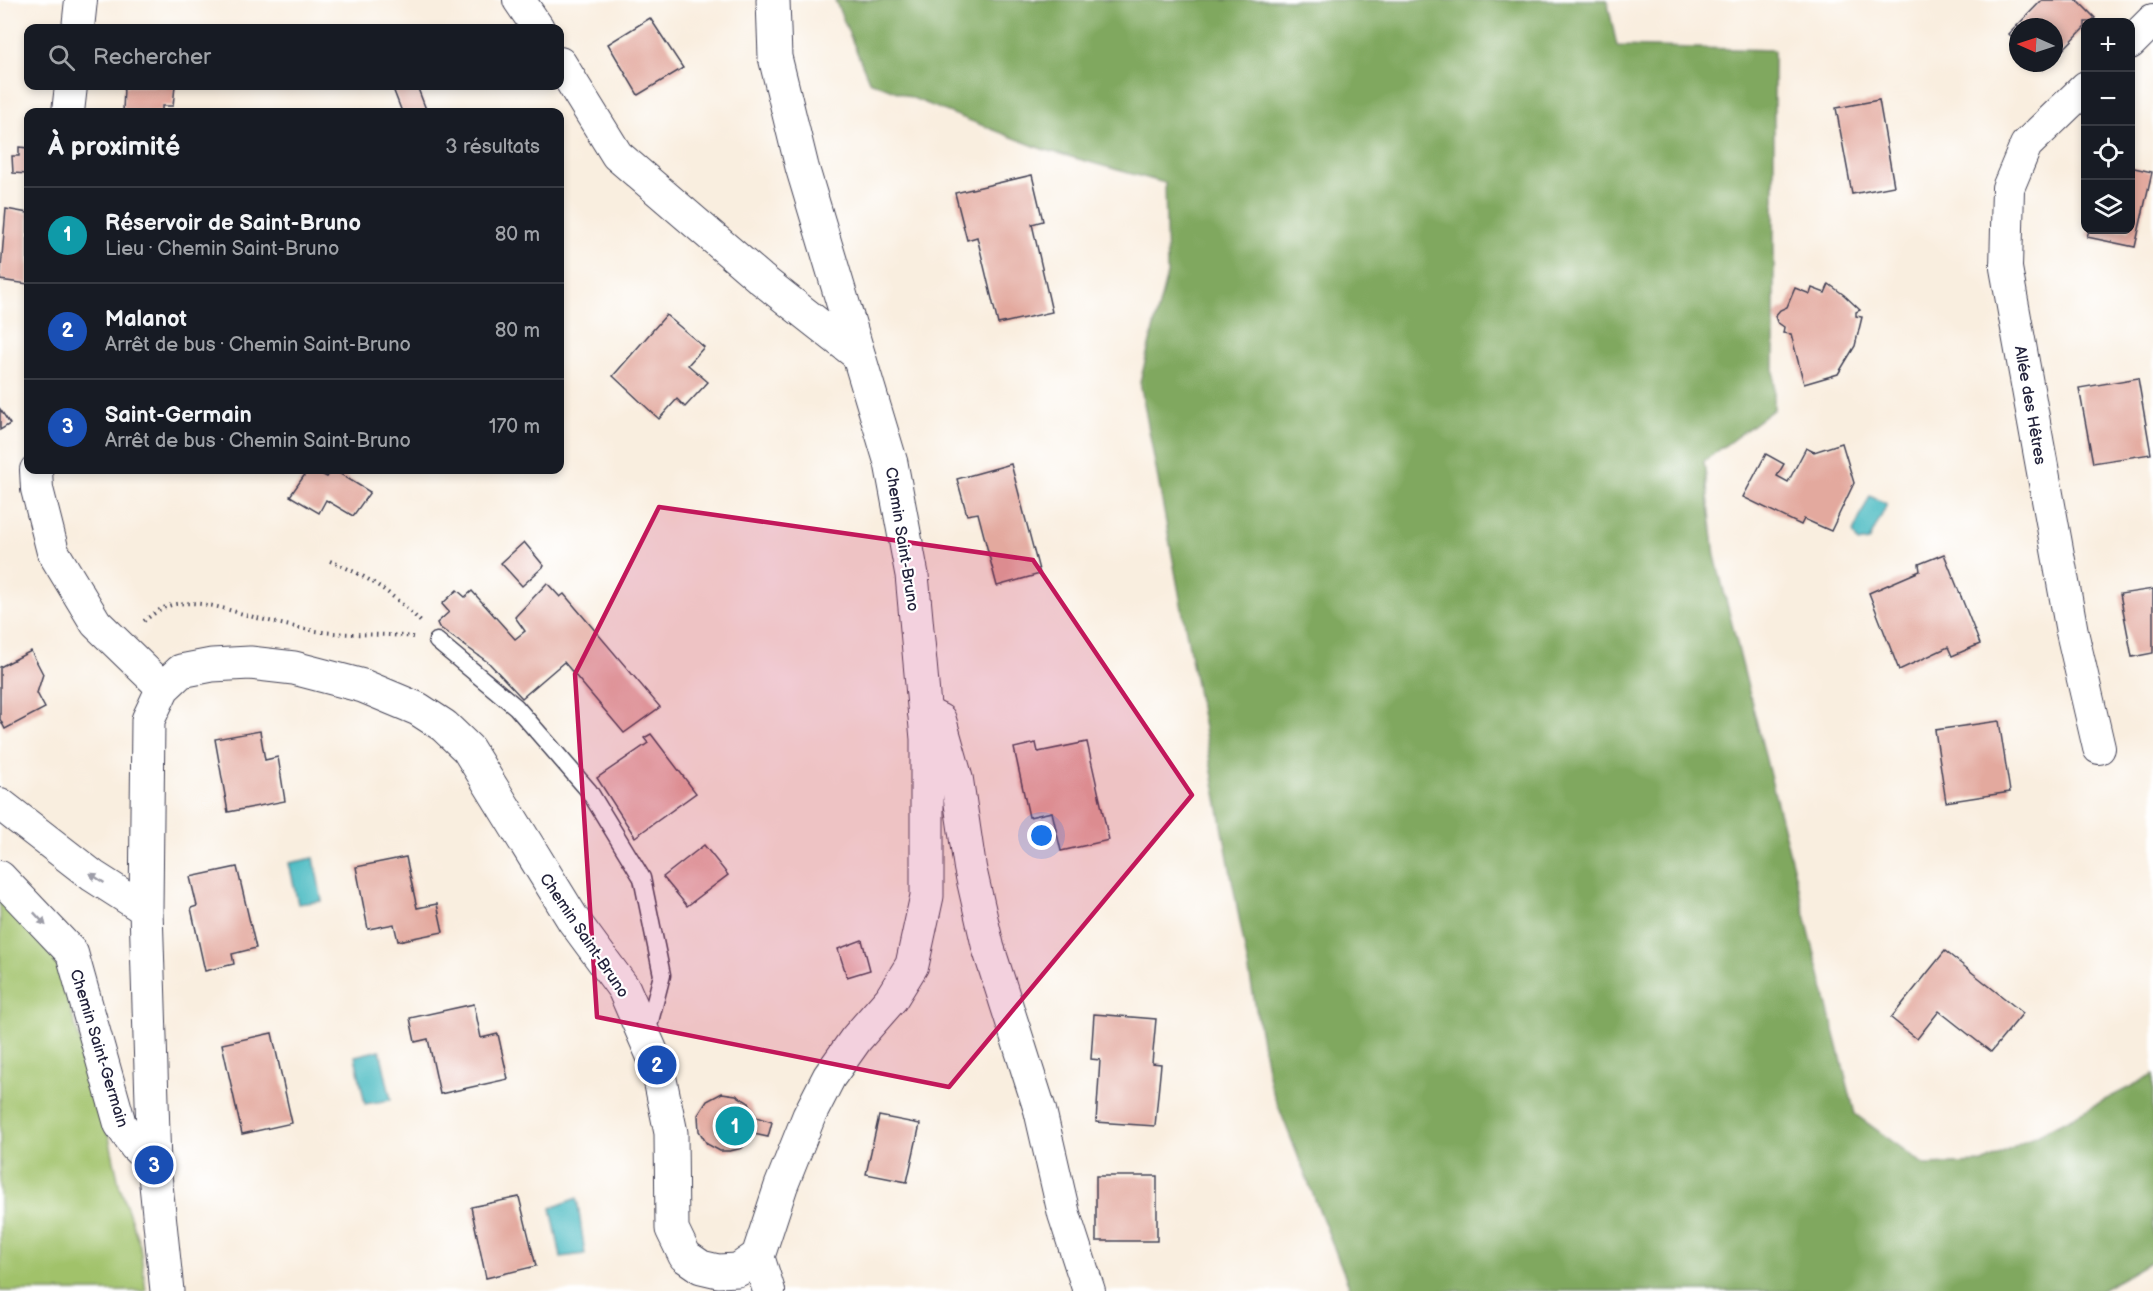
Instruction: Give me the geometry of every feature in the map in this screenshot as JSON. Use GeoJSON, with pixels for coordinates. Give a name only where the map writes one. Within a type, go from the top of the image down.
{"type":"FeatureCollection","features":[{"type":"Feature","properties":{"kind":"street"},"geometry":{"type":"LineString","coordinates":[[78,24],[81,0]]}},
{"type":"Feature","properties":{"kind":"street"},"geometry":{"type":"LineString","coordinates":[[519,0],[534,24]]}},
{"type":"Feature","properties":{"kind":"street","name":"Chemin Saint-Bruno"},"geometry":{"type":"LineString","coordinates":[[166,1291],[154,1165],[146,910],[148,720],[164,688],[182,671],[212,665],[250,663],[294,668],[363,686],[418,709],[444,726],[468,749],[574,921],[624,989],[657,1065],[671,1133],[672,1228],[685,1256],[701,1267],[718,1271],[738,1270],[758,1256],[785,1176],[809,1116],[829,1077],[856,1039],[891,999],[912,965],[927,896],[928,812],[927,739],[912,575],[894,474],[805,178],[775,57],[773,0]]}},
{"type":"Feature","properties":{"kind":"street"},"geometry":{"type":"LineString","coordinates":[[2135,38],[2153,20]]}},
{"type":"Feature","properties":{"kind":"street"},"geometry":{"type":"LineString","coordinates":[[564,69],[617,154],[760,278],[859,356]]}},
{"type":"Feature","properties":{"kind":"street"},"geometry":{"type":"LineString","coordinates":[[68,108],[71,90]]}},
{"type":"Feature","properties":{"kind":"street","name":"Allée des Hêtres"},"geometry":{"type":"LineString","coordinates":[[2081,91],[2026,145],[2008,188],[2006,268],[2072,632],[2099,748]]}},
{"type":"Feature","properties":{"kind":"street"},"geometry":{"type":"LineString","coordinates":[[36,474],[37,489],[53,552],[96,623],[164,688]]}},
{"type":"Feature","properties":{"kind":"street"},"geometry":{"type":"LineString","coordinates":[[924,712],[940,720],[955,770],[970,867],[988,948],[1040,1110],[1064,1214],[1089,1291]]}},
{"type":"Feature","properties":{"kind":"street"},"geometry":{"type":"LineString","coordinates":[[0,804],[93,876],[146,910]]}},
{"type":"Feature","properties":{"kind":"street","name":"Chemin Saint-Germain"},"geometry":{"type":"LineString","coordinates":[[0,877],[72,953],[120,1124],[135,1146],[154,1165]]}},
{"type":"Feature","properties":{"kind":"street"},"geometry":{"type":"LineString","coordinates":[[758,1256],[769,1291]]}},
{"type":"Feature","properties":{"kind":"lane"},"geometry":{"type":"LineString","coordinates":[[437,640],[516,707],[589,791],[642,878],[662,975],[645,1040]]}},
{"type":"Feature","properties":{"kind":"path"},"geometry":{"type":"LineString","coordinates":[[330,561],[368,578],[383,588],[401,602],[437,640]]}},
{"type":"Feature","properties":{"kind":"path"},"geometry":{"type":"LineString","coordinates":[[127,654],[134,635],[144,621],[161,609],[176,604],[219,607],[314,631],[344,635],[395,635],[437,640]]}},
{"type":"Feature","properties":{"kind":"highlighted area"},"geometry":{"type":"Polygon","coordinates":[[[659,507],[1033,560],[1192,795],[949,1087],[597,1017],[575,674],[659,507]]]}},
{"type":"Feature","properties":{"kind":"green space"},"geometry":{"type":"Polygon","coordinates":[[[835,0],[1607,0],[1617,46],[1774,50],[1774,409],[1704,461],[1715,556],[1855,1114],[1925,1165],[1983,1163],[2153,1075],[2153,1260],[2100,1291],[1351,1291],[1270,1085],[1140,382],[1167,274],[1165,183],[1042,149],[869,81],[835,0]]]}},
{"type":"Feature","properties":{"kind":"green space"},"geometry":{"type":"Polygon","coordinates":[[[0,898],[53,951],[109,1137],[119,1184],[140,1246],[146,1291],[0,1291],[0,898]]]}},
{"type":"Feature","properties":{"kind":"water"},"geometry":{"type":"Polygon","coordinates":[[[1870,496],[1887,504],[1869,541],[1858,543],[1853,532],[1870,496]]]}},
{"type":"Feature","properties":{"kind":"water"},"geometry":{"type":"Polygon","coordinates":[[[314,858],[322,901],[298,904],[289,863],[314,858]]]}},
{"type":"Feature","properties":{"kind":"water"},"geometry":{"type":"Polygon","coordinates":[[[380,1050],[391,1100],[365,1104],[355,1056],[380,1050]]]}},
{"type":"Feature","properties":{"kind":"water"},"geometry":{"type":"Polygon","coordinates":[[[577,1198],[585,1254],[561,1257],[551,1208],[577,1198]]]}},
{"type":"Feature","properties":{"kind":"building"},"geometry":{"type":"Polygon","coordinates":[[[2042,0],[2077,0],[2095,18],[2081,18],[2081,31],[2063,50],[2063,18],[2025,18],[2042,0]]]}},
{"type":"Feature","properties":{"kind":"building"},"geometry":{"type":"Polygon","coordinates":[[[650,18],[683,68],[638,95],[608,44],[650,18]]]}},
{"type":"Feature","properties":{"kind":"building"},"geometry":{"type":"Polygon","coordinates":[[[124,90],[175,90],[173,106],[123,108],[124,90]]]}},
{"type":"Feature","properties":{"kind":"building"},"geometry":{"type":"Polygon","coordinates":[[[394,90],[419,90],[425,108],[400,108],[394,90]]]}},
{"type":"Feature","properties":{"kind":"building"},"geometry":{"type":"Polygon","coordinates":[[[1879,100],[1894,186],[1852,194],[1836,108],[1879,100]]]}},
{"type":"Feature","properties":{"kind":"building"},"geometry":{"type":"Polygon","coordinates":[[[19,147],[24,148],[24,174],[13,173],[12,156],[19,156],[19,147]]]}},
{"type":"Feature","properties":{"kind":"building"},"geometry":{"type":"Polygon","coordinates":[[[2135,168],[2152,172],[2135,247],[2087,237],[2088,234],[2135,234],[2135,168]]]}},
{"type":"Feature","properties":{"kind":"building"},"geometry":{"type":"Polygon","coordinates":[[[1032,175],[1043,221],[1032,224],[1052,312],[998,324],[977,237],[967,240],[955,193],[1032,175]]]}},
{"type":"Feature","properties":{"kind":"building"},"geometry":{"type":"Polygon","coordinates":[[[6,209],[24,212],[24,283],[0,280],[6,209]]]}},
{"type":"Feature","properties":{"kind":"building"},"geometry":{"type":"Polygon","coordinates":[[[1829,284],[1860,310],[1856,312],[1856,316],[1862,317],[1855,346],[1838,374],[1804,384],[1791,334],[1783,333],[1784,327],[1777,322],[1775,316],[1787,307],[1795,288],[1810,294],[1812,288],[1825,293],[1829,284]]]}},
{"type":"Feature","properties":{"kind":"building"},"geometry":{"type":"Polygon","coordinates":[[[666,315],[704,347],[688,365],[708,382],[685,407],[677,399],[659,419],[613,376],[666,315]]]}},
{"type":"Feature","properties":{"kind":"building"},"geometry":{"type":"Polygon","coordinates":[[[2138,378],[2151,454],[2093,463],[2079,388],[2138,378]]]}},
{"type":"Feature","properties":{"kind":"building"},"geometry":{"type":"Polygon","coordinates":[[[0,409],[10,424],[0,430],[0,409]]]}},
{"type":"Feature","properties":{"kind":"building"},"geometry":{"type":"Polygon","coordinates":[[[1842,443],[1854,483],[1831,531],[1804,519],[1801,525],[1743,497],[1766,454],[1784,464],[1777,476],[1788,482],[1806,448],[1814,452],[1842,443]]]}},
{"type":"Feature","properties":{"kind":"building"},"geometry":{"type":"Polygon","coordinates":[[[1011,464],[1040,574],[997,586],[978,513],[967,515],[957,479],[1011,464]]]}},
{"type":"Feature","properties":{"kind":"building"},"geometry":{"type":"Polygon","coordinates":[[[305,474],[321,474],[327,477],[329,474],[341,474],[370,492],[353,516],[326,500],[319,513],[290,496],[305,474]]]}},
{"type":"Feature","properties":{"kind":"building"},"geometry":{"type":"Polygon","coordinates":[[[524,542],[544,566],[522,586],[501,563],[524,542]]]}},
{"type":"Feature","properties":{"kind":"building"},"geometry":{"type":"Polygon","coordinates":[[[1944,554],[1980,644],[1952,656],[1948,647],[1899,670],[1869,593],[1920,571],[1919,564],[1944,554]]]}},
{"type":"Feature","properties":{"kind":"building"},"geometry":{"type":"Polygon","coordinates":[[[547,583],[560,597],[564,594],[660,707],[624,733],[564,662],[522,698],[489,663],[439,627],[437,623],[449,612],[442,604],[457,590],[465,597],[472,591],[515,639],[525,631],[515,617],[547,583]]]}},
{"type":"Feature","properties":{"kind":"building"},"geometry":{"type":"Polygon","coordinates":[[[2153,589],[2153,653],[2132,657],[2120,594],[2153,589]]]}},
{"type":"Feature","properties":{"kind":"building"},"geometry":{"type":"Polygon","coordinates":[[[31,651],[43,674],[37,693],[45,708],[5,729],[0,719],[0,667],[31,651]]]}},
{"type":"Feature","properties":{"kind":"building"},"geometry":{"type":"Polygon","coordinates":[[[1999,721],[2010,792],[1946,802],[1935,730],[1999,721]]]}},
{"type":"Feature","properties":{"kind":"building"},"geometry":{"type":"Polygon","coordinates":[[[260,731],[265,760],[278,757],[285,801],[228,812],[215,739],[260,731]]]}},
{"type":"Feature","properties":{"kind":"building"},"geometry":{"type":"Polygon","coordinates":[[[651,734],[696,793],[635,837],[597,778],[648,743],[644,738],[651,734]]]}},
{"type":"Feature","properties":{"kind":"building"},"geometry":{"type":"Polygon","coordinates":[[[1087,742],[1109,840],[1061,851],[1052,812],[1029,817],[1014,748],[1036,743],[1038,752],[1087,742]]]}},
{"type":"Feature","properties":{"kind":"building"},"geometry":{"type":"Polygon","coordinates":[[[704,845],[728,875],[687,906],[663,877],[704,845]]]}},
{"type":"Feature","properties":{"kind":"building"},"geometry":{"type":"Polygon","coordinates":[[[406,857],[417,908],[437,904],[443,932],[398,941],[394,924],[368,929],[356,867],[406,857]]]}},
{"type":"Feature","properties":{"kind":"building"},"geometry":{"type":"Polygon","coordinates":[[[237,867],[256,948],[232,954],[234,964],[205,971],[191,908],[197,906],[190,877],[237,867]]]}},
{"type":"Feature","properties":{"kind":"building"},"geometry":{"type":"Polygon","coordinates":[[[862,940],[870,970],[847,977],[838,949],[862,940]]]}},
{"type":"Feature","properties":{"kind":"building"},"geometry":{"type":"Polygon","coordinates":[[[1945,951],[2023,1013],[1991,1052],[1939,1011],[1917,1039],[1891,1018],[1945,951]]]}},
{"type":"Feature","properties":{"kind":"building"},"geometry":{"type":"Polygon","coordinates":[[[474,1004],[481,1038],[498,1034],[508,1079],[440,1094],[428,1039],[415,1042],[410,1018],[474,1004]]]}},
{"type":"Feature","properties":{"kind":"building"},"geometry":{"type":"Polygon","coordinates":[[[1094,1014],[1156,1019],[1152,1063],[1161,1064],[1155,1126],[1096,1122],[1100,1060],[1091,1059],[1094,1014]]]}},
{"type":"Feature","properties":{"kind":"building"},"geometry":{"type":"Polygon","coordinates":[[[272,1033],[292,1123],[242,1134],[222,1044],[272,1033]]]}},
{"type":"Feature","properties":{"kind":"building"},"geometry":{"type":"Polygon","coordinates":[[[722,1093],[736,1095],[749,1103],[756,1117],[772,1122],[768,1137],[754,1134],[742,1148],[730,1151],[720,1151],[707,1144],[699,1131],[698,1115],[707,1101],[722,1093]]]}},
{"type":"Feature","properties":{"kind":"building"},"geometry":{"type":"Polygon","coordinates":[[[879,1116],[920,1124],[907,1182],[866,1174],[879,1116]]]}},
{"type":"Feature","properties":{"kind":"building"},"geometry":{"type":"Polygon","coordinates":[[[1096,1176],[1157,1176],[1157,1241],[1096,1241],[1096,1176]]]}},
{"type":"Feature","properties":{"kind":"building"},"geometry":{"type":"Polygon","coordinates":[[[519,1197],[536,1266],[486,1278],[471,1207],[519,1197]]]}},
{"type":"Feature","properties":{"kind":"place","name":"Malanot"},"geometry":{"type":"Point","coordinates":[657,1065]}},
{"type":"Feature","properties":{"kind":"place","name":"Réservoir de Saint-Bruno"},"geometry":{"type":"Point","coordinates":[735,1126]}},
{"type":"Feature","properties":{"kind":"place","name":"Saint-Germain"},"geometry":{"type":"Point","coordinates":[154,1165]}}]}
